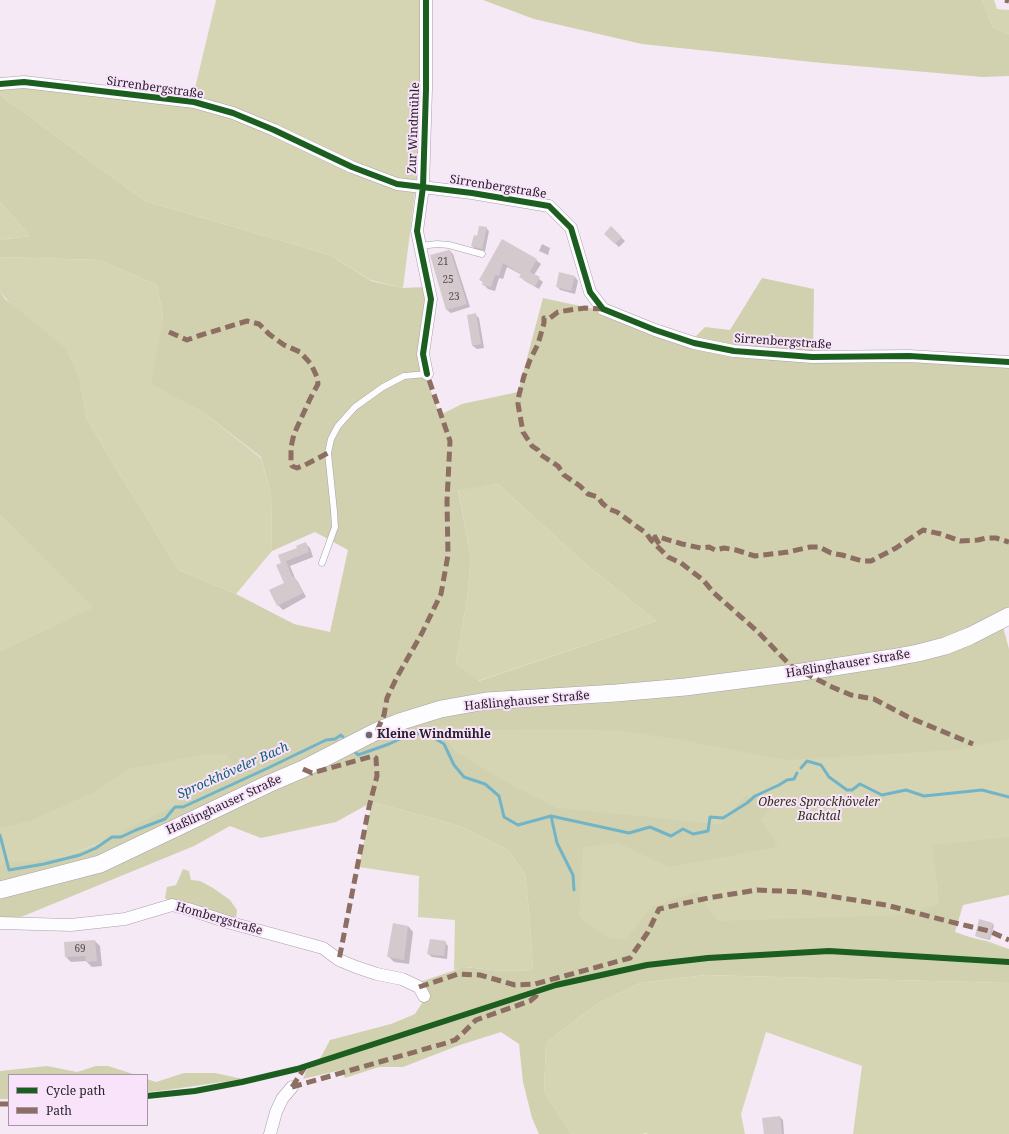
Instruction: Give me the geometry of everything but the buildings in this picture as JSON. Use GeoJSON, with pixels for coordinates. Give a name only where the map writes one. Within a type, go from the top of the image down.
{"type":"FeatureCollection","features":[{"type":"Feature","properties":{"kind":"main road","name":"Haßlinghauser Straße"},"geometry":{"type":"LineString","coordinates":[[0,890],[100,864],[268,784],[303,769],[377,731],[399,722],[441,709],[486,702],[616,694],[685,687],[802,672],[891,658],[944,646],[970,636],[1009,616]]}},
{"type":"Feature","properties":{"kind":"street","name":"Zur Windmühle"},"geometry":{"type":"LineString","coordinates":[[426,0],[426,89],[423,187],[417,231],[430,299],[423,354],[427,374]]}},
{"type":"Feature","properties":{"kind":"street","name":"Sirrenbergstraße"},"geometry":{"type":"LineString","coordinates":[[0,84],[24,82],[194,102],[233,113],[274,130],[352,167],[397,184],[472,193],[549,206],[571,228],[590,292],[602,309],[655,330],[694,343],[734,351],[812,357],[909,356],[1009,362]]}},
{"type":"Feature","properties":{"kind":"street","name":"Hombergstraße"},"geometry":{"type":"LineString","coordinates":[[0,923],[70,925],[125,919],[172,905],[323,948],[345,963],[377,974],[402,979],[419,987],[424,996]]}},
{"type":"Feature","properties":{"kind":"street"},"geometry":{"type":"LineString","coordinates":[[270,1134],[276,1112],[282,1099],[292,1087]]}},
{"type":"Feature","properties":{"kind":"lane"},"geometry":{"type":"LineString","coordinates":[[420,246],[437,244],[449,245],[482,254]]}},
{"type":"Feature","properties":{"kind":"lane"},"geometry":{"type":"LineString","coordinates":[[322,563],[335,527],[328,452],[331,439],[338,426],[355,407],[383,387],[404,376],[427,374]]}},
{"type":"Feature","properties":{"kind":"green space"},"geometry":{"type":"Polygon","coordinates":[[[216,0],[423,0],[419,173],[415,193],[403,288],[370,280],[330,255],[145,201],[0,95],[0,88],[25,85],[191,105],[216,0]]]}},
{"type":"Feature","properties":{"kind":"green space"},"geometry":{"type":"Polygon","coordinates":[[[483,0],[982,0],[993,28],[1009,34],[1009,76],[983,77],[822,63],[642,44],[534,19],[483,0]]]}},
{"type":"Feature","properties":{"kind":"green space"},"geometry":{"type":"Polygon","coordinates":[[[982,0],[994,0],[997,9],[1009,10],[1009,34],[993,28],[982,0]]]}},
{"type":"Feature","properties":{"kind":"green space"},"geometry":{"type":"Polygon","coordinates":[[[0,95],[145,201],[330,255],[371,281],[403,288],[425,287],[428,298],[419,360],[440,415],[462,404],[518,392],[543,298],[603,311],[692,346],[1009,363],[1009,624],[1003,627],[1009,649],[1009,739],[954,750],[786,760],[676,739],[624,731],[574,729],[490,730],[436,726],[458,753],[506,782],[557,808],[721,825],[745,796],[776,801],[761,820],[778,847],[669,867],[618,843],[583,847],[579,917],[609,939],[626,939],[653,906],[697,892],[718,921],[906,915],[938,904],[933,845],[1009,837],[1009,895],[963,905],[955,932],[1001,948],[1009,949],[1009,983],[705,975],[640,983],[595,1005],[546,1043],[544,1091],[571,1134],[539,1134],[532,1118],[523,1082],[519,1044],[501,1032],[457,1046],[403,1067],[379,1067],[345,1078],[341,1070],[303,1079],[307,1069],[321,1057],[330,1040],[391,1024],[415,1014],[422,1003],[413,988],[420,982],[464,967],[502,971],[533,970],[525,874],[508,850],[464,828],[372,802],[336,822],[261,838],[230,826],[194,846],[9,922],[0,922],[0,866],[6,862],[32,861],[64,857],[106,841],[216,785],[233,765],[227,754],[201,755],[128,769],[94,792],[32,820],[0,828],[0,651],[94,607],[0,515],[0,292],[5,299],[65,348],[80,381],[87,419],[179,570],[236,594],[294,624],[330,632],[348,550],[315,532],[272,551],[271,495],[261,457],[204,413],[151,384],[163,316],[157,285],[100,260],[0,257],[0,240],[30,236],[0,202],[0,95]],[[498,484],[458,490],[471,557],[467,599],[456,663],[479,681],[656,621],[582,561],[498,484]]]}},
{"type":"Feature","properties":{"kind":"green space"},"geometry":{"type":"Polygon","coordinates":[[[0,202],[30,236],[0,240],[0,202]]]}},
{"type":"Feature","properties":{"kind":"green space"},"geometry":{"type":"Polygon","coordinates":[[[0,257],[100,260],[157,285],[163,316],[152,384],[204,413],[261,458],[271,495],[272,551],[236,594],[179,570],[87,419],[80,381],[0,292],[0,257]]]}},
{"type":"Feature","properties":{"kind":"green space"},"geometry":{"type":"Polygon","coordinates":[[[762,278],[814,289],[813,354],[734,348],[694,338],[705,327],[730,330],[762,278]]]}},
{"type":"Feature","properties":{"kind":"green space"},"geometry":{"type":"Polygon","coordinates":[[[498,484],[582,561],[656,621],[478,681],[456,663],[467,599],[471,557],[458,489],[498,484]]]}},
{"type":"Feature","properties":{"kind":"green space"},"geometry":{"type":"Polygon","coordinates":[[[0,515],[95,607],[0,651],[0,515]]]}},
{"type":"Feature","properties":{"kind":"green space"},"geometry":{"type":"Polygon","coordinates":[[[368,714],[200,796],[182,802],[105,841],[64,857],[18,862],[0,868],[0,815],[105,771],[368,714]]]}},
{"type":"Feature","properties":{"kind":"green space","name":"Oberes Sprockhöveler Bachtal"},"geometry":{"type":"Polygon","coordinates":[[[470,724],[1009,739],[1009,837],[935,865],[938,904],[923,927],[987,941],[1009,949],[626,944],[587,936],[550,867],[435,725],[470,724]]]}},
{"type":"Feature","properties":{"kind":"green space"},"geometry":{"type":"Polygon","coordinates":[[[372,802],[464,828],[508,850],[525,874],[533,970],[502,971],[465,967],[454,970],[455,920],[418,917],[419,876],[359,867],[372,802]]]}},
{"type":"Feature","properties":{"kind":"green space"},"geometry":{"type":"Polygon","coordinates":[[[183,869],[189,871],[191,880],[200,881],[230,900],[237,910],[236,919],[171,903],[165,898],[167,887],[176,885],[183,869]]]}},
{"type":"Feature","properties":{"kind":"green space"},"geometry":{"type":"Polygon","coordinates":[[[705,975],[1009,983],[1009,1134],[853,1134],[862,1066],[766,1032],[741,1114],[745,1134],[571,1134],[544,1091],[546,1043],[595,1005],[640,983],[705,975]]]}},
{"type":"Feature","properties":{"kind":"green space"},"geometry":{"type":"Polygon","coordinates":[[[47,1066],[77,1072],[96,1066],[108,1066],[133,1074],[8,1074],[8,1099],[0,1099],[0,1071],[47,1066]]]}},
{"type":"Feature","properties":{"kind":"green space"},"geometry":{"type":"Polygon","coordinates":[[[184,1073],[215,1073],[243,1079],[148,1092],[148,1079],[156,1082],[184,1073]]]}},
{"type":"Feature","properties":{"kind":"waterway","name":"Sprockhöveler Bach"},"geometry":{"type":"LineString","coordinates":[[355,752],[358,755],[389,744],[413,733],[431,736],[444,744],[454,765],[464,777],[485,784],[499,796],[504,817],[518,825],[551,816],[629,833],[650,827],[671,836],[683,829],[693,834],[708,831],[710,817],[723,818],[747,803],[755,796],[787,780],[794,779],[797,773]]}},
{"type":"Feature","properties":{"kind":"waterway","name":"Sprockhöveler Bach"},"geometry":{"type":"LineString","coordinates":[[0,835],[9,870],[44,864],[80,855],[96,848],[112,837],[121,837],[165,819],[175,807],[183,807],[326,740],[335,739],[341,735],[343,737]]}},
{"type":"Feature","properties":{"kind":"waterway","name":"Sprockhöveler Bach"},"geometry":{"type":"LineString","coordinates":[[801,768],[807,761],[821,765],[829,777],[847,790],[852,790],[860,784],[882,795],[906,790],[924,796],[982,790],[1009,797]]}},
{"type":"Feature","properties":{"kind":"waterway"},"geometry":{"type":"LineString","coordinates":[[551,816],[557,843],[573,875],[574,890]]}},
{"type":"Feature","properties":{"kind":"marked path"},"geometry":{"type":"LineString","coordinates":[[1005,0],[1009,1]]}},
{"type":"Feature","properties":{"kind":"marked path"},"geometry":{"type":"LineString","coordinates":[[603,309],[585,308],[570,310],[558,312],[550,318],[544,318],[538,344],[524,376],[518,404],[523,432],[532,446],[538,450],[541,455],[558,466],[564,475],[580,486],[588,494],[598,497],[609,509],[617,512],[646,533],[668,557],[681,563],[703,580],[714,593],[758,632],[791,666],[832,687],[851,695],[874,699],[908,717],[973,744]]}},
{"type":"Feature","properties":{"kind":"marked path"},"geometry":{"type":"LineString","coordinates":[[169,332],[187,340],[247,321],[259,324],[269,334],[284,345],[300,352],[311,364],[317,377],[318,384],[294,434],[291,447],[292,466],[297,468],[328,453]]}},
{"type":"Feature","properties":{"kind":"marked path"},"geometry":{"type":"LineString","coordinates":[[377,731],[384,715],[387,698],[441,594],[448,555],[447,501],[450,441],[427,374]]}},
{"type":"Feature","properties":{"kind":"marked path"},"geometry":{"type":"LineString","coordinates":[[659,544],[655,537],[701,548],[709,547],[715,550],[724,548],[736,550],[755,556],[788,552],[810,547],[819,547],[831,553],[862,561],[871,561],[896,548],[923,530],[941,534],[960,541],[996,538],[1009,542]]}},
{"type":"Feature","properties":{"kind":"marked path"},"geometry":{"type":"LineString","coordinates":[[303,769],[312,773],[373,756],[376,758],[377,776],[369,807],[339,960]]}},
{"type":"Feature","properties":{"kind":"marked path"},"geometry":{"type":"LineString","coordinates":[[419,987],[458,974],[480,975],[515,985],[535,984],[630,958],[648,932],[659,909],[708,898],[757,890],[804,892],[886,905],[989,931],[1009,940]]}},
{"type":"Feature","properties":{"kind":"marked path"},"geometry":{"type":"LineString","coordinates":[[292,1087],[455,1040],[476,1020],[530,1001],[536,996],[537,992]]}},
{"type":"Feature","properties":{"kind":"marked path"},"geometry":{"type":"LineString","coordinates":[[292,1087],[305,1067]]}},
{"type":"Feature","properties":{"kind":"marked path"},"geometry":{"type":"LineString","coordinates":[[0,1104],[8,1104]]}},
{"type":"Feature","properties":{"kind":"cycle path"},"geometry":{"type":"LineString","coordinates":[[426,0],[426,89],[423,187],[417,231],[431,299],[423,354],[427,374]]}},
{"type":"Feature","properties":{"kind":"cycle path"},"geometry":{"type":"LineString","coordinates":[[0,84],[24,82],[194,102],[233,113],[274,130],[352,167],[397,184],[472,193],[549,206],[571,228],[590,292],[603,309],[655,330],[694,343],[734,351],[812,357],[909,356],[1009,362]]}},
{"type":"Feature","properties":{"kind":"cycle path"},"geometry":{"type":"LineString","coordinates":[[148,1096],[195,1091],[297,1069],[556,985],[647,965],[708,958],[829,951],[1009,962]]}},
{"type":"Feature","properties":{"kind":"place","name":"Kleine Windmühle"},"geometry":{"type":"Point","coordinates":[369,735]}}]}
